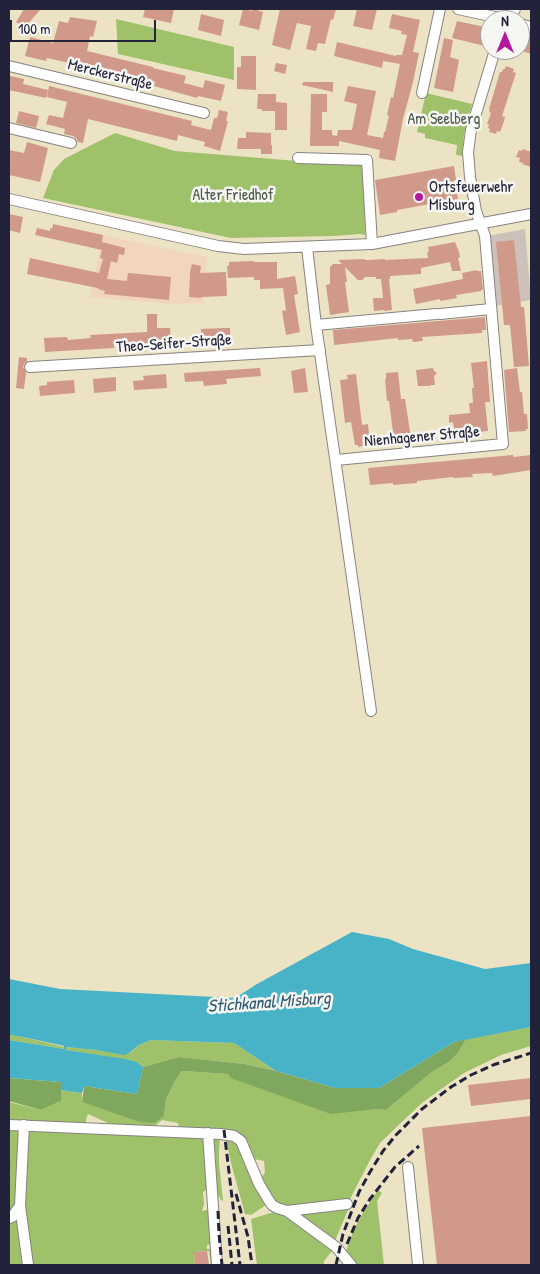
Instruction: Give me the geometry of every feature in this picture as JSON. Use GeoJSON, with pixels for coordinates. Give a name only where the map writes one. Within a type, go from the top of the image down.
{"type":"FeatureCollection","features":[{"type":"Feature","properties":{"kind":"street"},"geometry":{"type":"LineString","coordinates":[[422,93],[440,9]]}},
{"type":"Feature","properties":{"kind":"street"},"geometry":{"type":"LineString","coordinates":[[458,9],[480,14]]}},
{"type":"Feature","properties":{"kind":"street","name":"Nienhagener Straße"},"geometry":{"type":"LineString","coordinates":[[336,460],[503,444],[485,236],[476,211],[468,152],[471,130],[492,60]]}},
{"type":"Feature","properties":{"kind":"street","name":"Merckerstraße"},"geometry":{"type":"LineString","coordinates":[[9,66],[204,113]]}},
{"type":"Feature","properties":{"kind":"street"},"geometry":{"type":"LineString","coordinates":[[9,128],[71,143]]}},
{"type":"Feature","properties":{"kind":"street"},"geometry":{"type":"LineString","coordinates":[[298,158],[367,160],[372,244]]}},
{"type":"Feature","properties":{"kind":"street"},"geometry":{"type":"LineString","coordinates":[[9,199],[218,246],[244,248],[372,244],[531,214]]}},
{"type":"Feature","properties":{"kind":"street"},"geometry":{"type":"LineString","coordinates":[[307,247],[316,324],[371,711]]}},
{"type":"Feature","properties":{"kind":"street"},"geometry":{"type":"LineString","coordinates":[[316,324],[492,310]]}},
{"type":"Feature","properties":{"kind":"street","name":"Theo-Seifer-Straße"},"geometry":{"type":"LineString","coordinates":[[30,368],[320,350]]}},
{"type":"Feature","properties":{"kind":"street"},"geometry":{"type":"LineString","coordinates":[[9,1125],[208,1133],[234,1136],[241,1141],[268,1199],[277,1208],[287,1211],[336,1247],[351,1265]]}},
{"type":"Feature","properties":{"kind":"street"},"geometry":{"type":"LineString","coordinates":[[24,1125],[20,1206],[28,1265]]}},
{"type":"Feature","properties":{"kind":"street"},"geometry":{"type":"LineString","coordinates":[[208,1133],[217,1265]]}},
{"type":"Feature","properties":{"kind":"street"},"geometry":{"type":"LineString","coordinates":[[408,1167],[418,1265]]}},
{"type":"Feature","properties":{"kind":"street"},"geometry":{"type":"LineString","coordinates":[[287,1211],[347,1204]]}},
{"type":"Feature","properties":{"kind":"street"},"geometry":{"type":"LineString","coordinates":[[9,1218],[20,1206]]}},
{"type":"Feature","properties":{"kind":"shaded area"},"geometry":{"type":"Polygon","coordinates":[[[525,229],[531,300],[494,306],[487,236],[525,229]]]}},
{"type":"Feature","properties":{"kind":"shaded area"},"geometry":{"type":"Polygon","coordinates":[[[103,235],[207,257],[203,303],[173,304],[90,297],[103,235]]]}},
{"type":"Feature","properties":{"kind":"green space"},"geometry":{"type":"Polygon","coordinates":[[[116,19],[234,47],[234,80],[118,54],[116,19]]]}},
{"type":"Feature","properties":{"kind":"green space","name":"Am Seelberg"},"geometry":{"type":"Polygon","coordinates":[[[426,93],[472,104],[464,134],[462,156],[456,155],[457,145],[425,138],[425,134],[417,132],[426,93]]]}},
{"type":"Feature","properties":{"kind":"green space","name":"Alter Friedhof"},"geometry":{"type":"Polygon","coordinates":[[[115,133],[175,151],[297,161],[364,162],[365,235],[231,238],[43,198],[54,170],[64,159],[115,133]]]}},
{"type":"Feature","properties":{"kind":"green space"},"geometry":{"type":"Polygon","coordinates":[[[531,1027],[531,1046],[501,1055],[464,1073],[422,1103],[407,1117],[380,1143],[350,1199],[290,1207],[276,1202],[272,1198],[262,1177],[265,1172],[264,1161],[254,1159],[247,1141],[240,1135],[179,1128],[178,1123],[162,1120],[155,1126],[110,1124],[88,1114],[86,1124],[9,1122],[9,1102],[41,1110],[61,1101],[61,1090],[82,1093],[82,1102],[116,1113],[164,1116],[166,1099],[182,1071],[228,1074],[386,1110],[432,1072],[449,1062],[458,1053],[466,1039],[531,1027]]]}},
{"type":"Feature","properties":{"kind":"green space"},"geometry":{"type":"Polygon","coordinates":[[[9,1035],[64,1047],[64,1049],[9,1040],[9,1035]]]}},
{"type":"Feature","properties":{"kind":"green space"},"geometry":{"type":"Polygon","coordinates":[[[466,1039],[458,1053],[449,1062],[432,1072],[386,1110],[376,1109],[331,1114],[231,1078],[228,1074],[182,1071],[166,1099],[164,1116],[154,1123],[140,1122],[82,1102],[84,1086],[137,1094],[143,1067],[179,1057],[245,1064],[335,1088],[379,1088],[454,1042],[466,1039]]]}},
{"type":"Feature","properties":{"kind":"green space"},"geometry":{"type":"Polygon","coordinates":[[[151,1040],[234,1043],[276,1071],[245,1064],[179,1057],[143,1067],[137,1062],[66,1050],[66,1047],[130,1053],[139,1045],[151,1040]]]}},
{"type":"Feature","properties":{"kind":"green space"},"geometry":{"type":"Polygon","coordinates":[[[9,1078],[61,1082],[61,1101],[41,1110],[9,1101],[9,1078]]]}},
{"type":"Feature","properties":{"kind":"green space"},"geometry":{"type":"Polygon","coordinates":[[[9,1128],[20,1130],[18,1203],[9,1215],[9,1128]]]}},
{"type":"Feature","properties":{"kind":"green space"},"geometry":{"type":"Polygon","coordinates":[[[31,1130],[203,1136],[205,1139],[209,1188],[203,1192],[204,1204],[202,1211],[211,1209],[214,1244],[207,1245],[207,1249],[215,1249],[213,1265],[211,1265],[209,1251],[207,1251],[194,1252],[195,1265],[30,1265],[25,1229],[25,1156],[28,1133],[31,1130]]]}},
{"type":"Feature","properties":{"kind":"green space"},"geometry":{"type":"Polygon","coordinates":[[[220,1137],[219,1163],[223,1201],[217,1193],[213,1177],[216,1173],[214,1160],[216,1160],[215,1153],[212,1151],[212,1140],[220,1137]]]}},
{"type":"Feature","properties":{"kind":"green space"},"geometry":{"type":"Polygon","coordinates":[[[226,1139],[238,1142],[266,1205],[251,1215],[245,1214],[226,1139]]]}},
{"type":"Feature","properties":{"kind":"green space"},"geometry":{"type":"Polygon","coordinates":[[[378,1190],[382,1193],[377,1201],[384,1265],[356,1265],[346,1251],[353,1232],[378,1190]]]}},
{"type":"Feature","properties":{"kind":"green space"},"geometry":{"type":"Polygon","coordinates":[[[346,1208],[348,1210],[335,1241],[300,1216],[301,1214],[346,1208]]]}},
{"type":"Feature","properties":{"kind":"green space"},"geometry":{"type":"Polygon","coordinates":[[[274,1212],[285,1216],[332,1251],[324,1261],[324,1265],[257,1265],[251,1219],[274,1212]]]}},
{"type":"Feature","properties":{"kind":"green space"},"geometry":{"type":"Polygon","coordinates":[[[18,1213],[25,1265],[9,1265],[9,1221],[18,1213]]]}},
{"type":"Feature","properties":{"kind":"water","name":"Stichkanal Misburg"},"geometry":{"type":"Polygon","coordinates":[[[352,932],[389,939],[413,949],[485,969],[531,963],[531,1027],[454,1042],[379,1088],[335,1088],[276,1071],[234,1043],[151,1040],[124,1055],[66,1047],[66,1050],[137,1062],[143,1067],[137,1094],[84,1086],[82,1093],[61,1090],[61,1082],[9,1078],[9,1040],[64,1049],[64,1046],[9,1035],[9,979],[60,989],[235,998],[352,932]]]}},
{"type":"Feature","properties":{"kind":"building"},"geometry":{"type":"Polygon","coordinates":[[[24,9],[41,9],[25,27],[16,22],[24,9]]]}},
{"type":"Feature","properties":{"kind":"building"},"geometry":{"type":"Polygon","coordinates":[[[145,9],[174,9],[171,23],[143,17],[145,9]]]}},
{"type":"Feature","properties":{"kind":"building"},"geometry":{"type":"Polygon","coordinates":[[[243,9],[263,12],[259,30],[239,25],[243,9]]]}},
{"type":"Feature","properties":{"kind":"building"},"geometry":{"type":"Polygon","coordinates":[[[280,9],[336,9],[333,20],[331,19],[325,44],[318,43],[316,51],[306,49],[311,26],[297,23],[290,50],[272,45],[280,9]]]}},
{"type":"Feature","properties":{"kind":"building"},"geometry":{"type":"Polygon","coordinates":[[[357,9],[377,9],[372,30],[353,26],[357,9]]]}},
{"type":"Feature","properties":{"kind":"building"},"geometry":{"type":"Polygon","coordinates":[[[201,14],[224,20],[221,36],[198,30],[201,14]]]}},
{"type":"Feature","properties":{"kind":"building"},"geometry":{"type":"Polygon","coordinates":[[[392,14],[420,20],[413,52],[419,53],[395,161],[379,158],[380,150],[339,141],[339,146],[310,146],[311,94],[327,94],[327,112],[322,112],[322,130],[332,130],[332,135],[337,136],[338,130],[352,130],[357,104],[344,101],[348,86],[376,91],[367,135],[383,138],[400,64],[383,61],[382,68],[334,56],[337,42],[396,56],[402,55],[407,35],[401,34],[402,31],[389,28],[392,14]]]}},
{"type":"Feature","properties":{"kind":"building"},"geometry":{"type":"Polygon","coordinates":[[[70,17],[97,21],[93,37],[90,36],[87,51],[186,76],[184,83],[203,88],[205,80],[225,85],[221,101],[198,96],[197,98],[154,86],[155,82],[129,76],[128,83],[119,81],[120,74],[91,67],[89,74],[81,72],[83,66],[47,58],[46,61],[25,56],[30,37],[53,43],[59,21],[68,23],[70,17]]]}},
{"type":"Feature","properties":{"kind":"building"},"geometry":{"type":"Polygon","coordinates":[[[457,21],[480,26],[480,45],[452,38],[457,21]]]}},
{"type":"Feature","properties":{"kind":"building"},"geometry":{"type":"Polygon","coordinates":[[[530,37],[531,37],[530,54],[530,37]]]}},
{"type":"Feature","properties":{"kind":"building"},"geometry":{"type":"Polygon","coordinates":[[[444,38],[453,40],[450,57],[459,60],[453,92],[434,88],[444,38]]]}},
{"type":"Feature","properties":{"kind":"building"},"geometry":{"type":"Polygon","coordinates":[[[241,56],[256,56],[256,90],[237,89],[237,67],[241,67],[241,56]]]}},
{"type":"Feature","properties":{"kind":"building"},"geometry":{"type":"Polygon","coordinates":[[[276,63],[287,65],[285,74],[274,71],[276,63]]]}},
{"type":"Feature","properties":{"kind":"building"},"geometry":{"type":"Polygon","coordinates":[[[506,66],[514,69],[513,72],[516,73],[502,116],[505,117],[503,124],[500,132],[497,131],[496,134],[489,132],[489,124],[487,124],[491,113],[489,109],[500,72],[506,66]]]}},
{"type":"Feature","properties":{"kind":"building"},"geometry":{"type":"Polygon","coordinates":[[[10,76],[24,79],[23,84],[48,90],[46,98],[9,90],[10,76]]]}},
{"type":"Feature","properties":{"kind":"building"},"geometry":{"type":"Polygon","coordinates":[[[303,82],[333,82],[333,92],[302,85],[303,82]]]}},
{"type":"Feature","properties":{"kind":"building"},"geometry":{"type":"Polygon","coordinates":[[[49,86],[192,121],[191,125],[211,130],[214,118],[217,118],[219,110],[228,112],[226,121],[228,121],[220,151],[204,146],[205,142],[178,135],[177,141],[88,119],[83,143],[78,142],[73,136],[64,134],[65,129],[46,124],[49,115],[63,118],[67,102],[47,97],[49,86]]]}},
{"type":"Feature","properties":{"kind":"building"},"geometry":{"type":"Polygon","coordinates":[[[258,94],[276,94],[276,102],[287,103],[287,130],[275,130],[275,111],[257,109],[258,94]]]}},
{"type":"Feature","properties":{"kind":"building"},"geometry":{"type":"Polygon","coordinates":[[[19,111],[39,116],[36,128],[16,123],[19,111]]]}},
{"type":"Feature","properties":{"kind":"building"},"geometry":{"type":"Polygon","coordinates":[[[246,132],[271,133],[272,154],[261,154],[261,149],[237,149],[238,138],[246,138],[246,132]]]}},
{"type":"Feature","properties":{"kind":"building"},"geometry":{"type":"Polygon","coordinates":[[[27,142],[48,148],[40,182],[9,175],[9,150],[24,153],[27,142]]]}},
{"type":"Feature","properties":{"kind":"building"},"geometry":{"type":"Polygon","coordinates":[[[523,149],[531,152],[531,167],[519,162],[520,158],[516,157],[519,150],[522,151],[523,149]]]}},
{"type":"Feature","properties":{"kind":"building"},"geometry":{"type":"Polygon","coordinates":[[[454,166],[456,180],[454,180],[458,199],[380,215],[375,180],[454,166]]]}},
{"type":"Feature","properties":{"kind":"building"},"geometry":{"type":"Polygon","coordinates":[[[9,214],[23,217],[20,233],[9,230],[9,214]]]}},
{"type":"Feature","properties":{"kind":"building"},"geometry":{"type":"Polygon","coordinates":[[[53,224],[103,235],[102,242],[125,248],[124,255],[119,254],[117,263],[111,261],[107,279],[127,281],[128,273],[171,277],[169,300],[104,294],[105,291],[98,288],[27,274],[30,258],[99,273],[103,259],[100,258],[102,250],[35,235],[37,228],[50,231],[53,224]]]}},
{"type":"Feature","properties":{"kind":"building"},"geometry":{"type":"Polygon","coordinates":[[[514,240],[521,307],[524,307],[529,366],[514,367],[510,325],[504,325],[496,242],[514,240]]]}},
{"type":"Feature","properties":{"kind":"building"},"geometry":{"type":"Polygon","coordinates":[[[455,242],[459,252],[460,257],[458,258],[461,271],[452,271],[450,262],[421,268],[421,274],[390,276],[392,310],[374,311],[373,298],[383,298],[381,279],[365,277],[362,280],[358,280],[345,267],[349,312],[330,315],[326,285],[330,284],[330,267],[333,264],[342,264],[338,260],[428,258],[428,247],[455,242]]]}},
{"type":"Feature","properties":{"kind":"building"},"geometry":{"type":"Polygon","coordinates":[[[229,262],[277,262],[277,279],[295,276],[298,294],[294,295],[300,332],[286,335],[282,311],[286,310],[283,288],[260,289],[260,280],[254,280],[254,277],[228,278],[227,266],[229,266],[229,262]]]}},
{"type":"Feature","properties":{"kind":"building"},"geometry":{"type":"Polygon","coordinates":[[[192,264],[201,266],[200,273],[226,272],[227,296],[189,297],[192,264]]]}},
{"type":"Feature","properties":{"kind":"building"},"geometry":{"type":"Polygon","coordinates":[[[481,271],[483,290],[456,295],[457,298],[416,304],[413,289],[463,279],[462,273],[481,271]]]}},
{"type":"Feature","properties":{"kind":"building"},"geometry":{"type":"Polygon","coordinates":[[[147,314],[157,314],[157,328],[170,328],[171,344],[132,347],[132,342],[114,343],[114,348],[45,352],[44,338],[67,337],[68,340],[91,338],[90,335],[147,332],[147,314]]]}},
{"type":"Feature","properties":{"kind":"building"},"geometry":{"type":"Polygon","coordinates":[[[485,317],[486,330],[482,330],[482,333],[422,337],[423,341],[413,342],[412,339],[398,340],[398,338],[334,345],[333,330],[485,317]]]}},
{"type":"Feature","properties":{"kind":"building"},"geometry":{"type":"Polygon","coordinates":[[[230,328],[230,339],[201,343],[201,329],[230,328]]]}},
{"type":"Feature","properties":{"kind":"building"},"geometry":{"type":"Polygon","coordinates":[[[19,357],[27,358],[23,367],[26,372],[24,389],[16,388],[19,357]]]}},
{"type":"Feature","properties":{"kind":"building"},"geometry":{"type":"Polygon","coordinates":[[[487,361],[490,402],[485,402],[488,431],[455,434],[453,422],[449,423],[449,415],[470,413],[469,403],[473,403],[472,388],[474,388],[471,363],[487,361]]]}},
{"type":"Feature","properties":{"kind":"building"},"geometry":{"type":"Polygon","coordinates":[[[260,368],[261,376],[226,379],[227,384],[204,386],[203,381],[185,382],[184,373],[260,368]]]}},
{"type":"Feature","properties":{"kind":"building"},"geometry":{"type":"Polygon","coordinates":[[[305,368],[308,392],[294,393],[291,371],[305,368]]]}},
{"type":"Feature","properties":{"kind":"building"},"geometry":{"type":"Polygon","coordinates":[[[433,368],[437,373],[434,376],[435,385],[418,386],[416,370],[433,368]]]}},
{"type":"Feature","properties":{"kind":"building"},"geometry":{"type":"Polygon","coordinates":[[[517,368],[524,414],[527,414],[528,429],[526,431],[509,432],[504,370],[517,368]]]}},
{"type":"Feature","properties":{"kind":"building"},"geometry":{"type":"Polygon","coordinates":[[[398,372],[401,399],[405,399],[411,438],[398,441],[394,440],[385,379],[386,373],[398,372]]]}},
{"type":"Feature","properties":{"kind":"building"},"geometry":{"type":"Polygon","coordinates":[[[166,374],[167,388],[134,390],[133,381],[144,380],[143,376],[166,374]]]}},
{"type":"Feature","properties":{"kind":"building"},"geometry":{"type":"Polygon","coordinates":[[[356,374],[362,425],[368,424],[370,443],[358,447],[358,445],[355,445],[351,422],[345,423],[340,380],[348,379],[347,375],[356,374]]]}},
{"type":"Feature","properties":{"kind":"building"},"geometry":{"type":"Polygon","coordinates":[[[116,377],[116,391],[94,393],[93,379],[116,377]]]}},
{"type":"Feature","properties":{"kind":"building"},"geometry":{"type":"Polygon","coordinates":[[[74,380],[75,393],[40,396],[39,386],[47,385],[47,382],[74,380]]]}},
{"type":"Feature","properties":{"kind":"building"},"geometry":{"type":"Polygon","coordinates":[[[513,455],[513,457],[531,455],[531,470],[493,476],[492,473],[472,474],[473,477],[453,477],[393,485],[393,483],[370,485],[368,468],[513,455]]]}},
{"type":"Feature","properties":{"kind":"building"},"geometry":{"type":"Polygon","coordinates":[[[531,1078],[531,1099],[471,1106],[468,1085],[531,1078]]]}},
{"type":"Feature","properties":{"kind":"building"},"geometry":{"type":"Polygon","coordinates":[[[531,1116],[531,1265],[437,1265],[422,1128],[531,1116]]]}},
{"type":"Feature","properties":{"kind":"building"},"geometry":{"type":"Polygon","coordinates":[[[207,1251],[209,1265],[195,1265],[194,1252],[207,1251]]]}},
{"type":"Feature","properties":{"kind":"railway"},"geometry":{"type":"LineString","coordinates":[[336,1265],[343,1234],[359,1192],[383,1151],[396,1135],[422,1109],[451,1087],[493,1065],[531,1053]]}},
{"type":"Feature","properties":{"kind":"railway"},"geometry":{"type":"LineString","coordinates":[[224,1130],[240,1265]]}},
{"type":"Feature","properties":{"kind":"railway"},"geometry":{"type":"LineString","coordinates":[[347,1244],[358,1218],[370,1199],[395,1167],[419,1146]]}},
{"type":"Feature","properties":{"kind":"railway"},"geometry":{"type":"LineString","coordinates":[[236,1194],[248,1237],[252,1265]]}},
{"type":"Feature","properties":{"kind":"railway"},"geometry":{"type":"LineString","coordinates":[[218,1211],[222,1265]]}},
{"type":"Feature","properties":{"kind":"railway"},"geometry":{"type":"LineString","coordinates":[[228,1226],[232,1265]]}},
{"type":"Feature","properties":{"kind":"place","name":"Ortsfeuerwehr Misburg"},"geometry":{"type":"Point","coordinates":[419,197]}}]}
